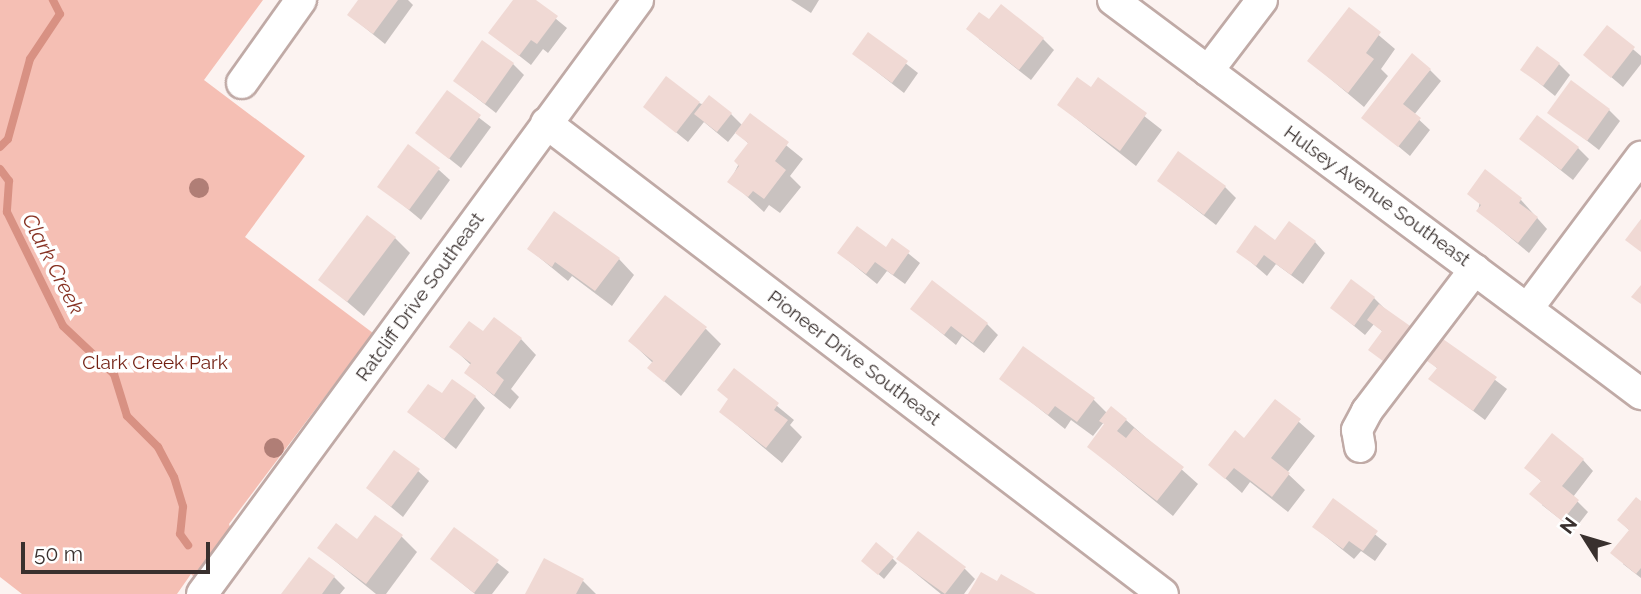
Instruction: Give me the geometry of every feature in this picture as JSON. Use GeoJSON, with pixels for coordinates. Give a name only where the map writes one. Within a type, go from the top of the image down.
{"type":"FeatureCollection","features":[{"type":"Feature","properties":{"kind":"street"},"geometry":{"type":"LineString","coordinates":[[242,83],[301,0]]}},
{"type":"Feature","properties":{"kind":"street","name":"Ratcliff Drive Southeast"},"geometry":{"type":"LineString","coordinates":[[202,594],[638,0]]}},
{"type":"Feature","properties":{"kind":"street","name":"Hulsey Avenue Southeast"},"geometry":{"type":"LineString","coordinates":[[1113,0],[1641,394]]}},
{"type":"Feature","properties":{"kind":"street"},"geometry":{"type":"LineString","coordinates":[[1208,71],[1262,0]]}},
{"type":"Feature","properties":{"kind":"street","name":"Pioneer Drive Southeast"},"geometry":{"type":"LineString","coordinates":[[546,122],[1163,594]]}},
{"type":"Feature","properties":{"kind":"street"},"geometry":{"type":"LineString","coordinates":[[1528,308],[1641,157]]}},
{"type":"Feature","properties":{"kind":"street"},"geometry":{"type":"LineString","coordinates":[[1360,447],[1357,430],[1367,411],[1475,269]]}},
{"type":"Feature","properties":{"kind":"green space","name":"Clark Creek Park"},"geometry":{"type":"Polygon","coordinates":[[[0,0],[263,0],[204,80],[305,156],[245,237],[373,333],[229,524],[233,535],[197,580],[191,574],[177,594],[22,594],[0,577],[0,0]]]}},
{"type":"Feature","properties":{"kind":"building"},"geometry":{"type":"Polygon","coordinates":[[[358,0],[398,0],[373,34],[347,15],[358,0]]]}},
{"type":"Feature","properties":{"kind":"building"},"geometry":{"type":"Polygon","coordinates":[[[513,0],[536,0],[558,16],[537,44],[531,40],[519,56],[488,33],[513,0]]]}},
{"type":"Feature","properties":{"kind":"building"},"geometry":{"type":"Polygon","coordinates":[[[1001,4],[1044,38],[1019,70],[966,29],[979,12],[989,19],[1001,4]]]}},
{"type":"Feature","properties":{"kind":"building"},"geometry":{"type":"Polygon","coordinates":[[[1349,7],[1381,32],[1366,53],[1374,59],[1348,93],[1307,61],[1349,7]]]}},
{"type":"Feature","properties":{"kind":"building"},"geometry":{"type":"Polygon","coordinates":[[[1607,25],[1635,47],[1611,78],[1583,55],[1607,25]]]}},
{"type":"Feature","properties":{"kind":"building"},"geometry":{"type":"Polygon","coordinates":[[[868,32],[908,61],[892,83],[852,54],[868,32]]]}},
{"type":"Feature","properties":{"kind":"building"},"geometry":{"type":"Polygon","coordinates":[[[482,40],[514,63],[485,104],[453,81],[482,40]]]}},
{"type":"Feature","properties":{"kind":"building"},"geometry":{"type":"Polygon","coordinates":[[[1537,46],[1560,63],[1543,86],[1520,70],[1537,46]]]}},
{"type":"Feature","properties":{"kind":"building"},"geometry":{"type":"Polygon","coordinates":[[[1412,53],[1431,69],[1403,104],[1421,118],[1398,147],[1361,118],[1412,53]]]}},
{"type":"Feature","properties":{"kind":"building"},"geometry":{"type":"Polygon","coordinates":[[[666,76],[700,102],[676,133],[643,107],[666,76]]]}},
{"type":"Feature","properties":{"kind":"building"},"geometry":{"type":"Polygon","coordinates":[[[1077,77],[1091,87],[1098,77],[1147,113],[1120,151],[1057,105],[1077,77]]]}},
{"type":"Feature","properties":{"kind":"building"},"geometry":{"type":"Polygon","coordinates":[[[1571,80],[1610,109],[1587,141],[1547,113],[1571,80]]]}},
{"type":"Feature","properties":{"kind":"building"},"geometry":{"type":"Polygon","coordinates":[[[447,90],[481,115],[449,159],[415,133],[447,90]]]}},
{"type":"Feature","properties":{"kind":"building"},"geometry":{"type":"Polygon","coordinates":[[[709,95],[732,113],[717,132],[694,114],[709,95]]]}},
{"type":"Feature","properties":{"kind":"building"},"geometry":{"type":"Polygon","coordinates":[[[750,113],[789,142],[775,161],[786,170],[764,199],[753,191],[748,197],[727,182],[739,166],[734,161],[748,143],[735,133],[750,113]]]}},
{"type":"Feature","properties":{"kind":"building"},"geometry":{"type":"Polygon","coordinates":[[[1537,115],[1579,147],[1561,170],[1519,139],[1537,115]]]}},
{"type":"Feature","properties":{"kind":"building"},"geometry":{"type":"Polygon","coordinates":[[[408,144],[440,168],[409,210],[377,187],[408,144]]]}},
{"type":"Feature","properties":{"kind":"building"},"geometry":{"type":"Polygon","coordinates":[[[1178,151],[1226,186],[1204,215],[1157,181],[1178,151]]]}},
{"type":"Feature","properties":{"kind":"building"},"geometry":{"type":"Polygon","coordinates":[[[1485,169],[1522,198],[1519,203],[1538,217],[1518,243],[1476,211],[1481,205],[1467,194],[1485,169]]]}},
{"type":"Feature","properties":{"kind":"building"},"geometry":{"type":"Polygon","coordinates":[[[554,211],[620,258],[595,291],[555,262],[552,267],[527,249],[554,211]]]}},
{"type":"Feature","properties":{"kind":"building"},"geometry":{"type":"Polygon","coordinates":[[[367,215],[396,237],[347,302],[318,280],[367,215]]]}},
{"type":"Feature","properties":{"kind":"building"},"geometry":{"type":"Polygon","coordinates":[[[1641,219],[1641,252],[1625,240],[1641,219]]]}},
{"type":"Feature","properties":{"kind":"building"},"geometry":{"type":"Polygon","coordinates":[[[1289,221],[1316,241],[1291,275],[1264,255],[1256,266],[1236,252],[1255,225],[1275,240],[1289,221]]]}},
{"type":"Feature","properties":{"kind":"building"},"geometry":{"type":"Polygon","coordinates":[[[857,226],[886,247],[892,238],[910,251],[893,275],[875,262],[866,274],[837,253],[857,226]]]}},
{"type":"Feature","properties":{"kind":"building"},"geometry":{"type":"Polygon","coordinates":[[[1351,279],[1375,297],[1354,326],[1330,308],[1351,279]]]}},
{"type":"Feature","properties":{"kind":"building"},"geometry":{"type":"Polygon","coordinates":[[[932,280],[988,323],[973,343],[951,326],[944,335],[910,309],[932,280]]]}},
{"type":"Feature","properties":{"kind":"building"},"geometry":{"type":"Polygon","coordinates":[[[1641,285],[1641,304],[1631,297],[1641,285]]]}},
{"type":"Feature","properties":{"kind":"building"},"geometry":{"type":"Polygon","coordinates":[[[665,295],[707,327],[664,382],[647,368],[653,361],[628,341],[665,295]]]}},
{"type":"Feature","properties":{"kind":"building"},"geometry":{"type":"Polygon","coordinates":[[[1379,304],[1413,328],[1387,364],[1368,350],[1382,331],[1367,320],[1379,304]]]}},
{"type":"Feature","properties":{"kind":"building"},"geometry":{"type":"Polygon","coordinates":[[[494,317],[522,338],[496,373],[504,380],[494,395],[464,373],[471,363],[449,347],[469,321],[483,331],[494,317]]]}},
{"type":"Feature","properties":{"kind":"building"},"geometry":{"type":"Polygon","coordinates":[[[1443,339],[1497,377],[1473,411],[1428,379],[1437,368],[1427,361],[1443,339]]]}},
{"type":"Feature","properties":{"kind":"building"},"geometry":{"type":"Polygon","coordinates":[[[1023,346],[1095,398],[1077,422],[1055,406],[1048,415],[999,379],[1023,346]]]}},
{"type":"Feature","properties":{"kind":"building"},"geometry":{"type":"Polygon","coordinates":[[[734,368],[779,403],[774,410],[788,420],[766,448],[719,412],[728,399],[717,390],[734,368]]]}},
{"type":"Feature","properties":{"kind":"building"},"geometry":{"type":"Polygon","coordinates":[[[452,379],[476,396],[444,439],[407,412],[428,384],[442,393],[452,379]]]}},
{"type":"Feature","properties":{"kind":"building"},"geometry":{"type":"Polygon","coordinates":[[[1275,399],[1301,419],[1271,458],[1290,473],[1272,497],[1234,468],[1225,479],[1208,465],[1235,430],[1244,438],[1275,399]]]}},
{"type":"Feature","properties":{"kind":"building"},"geometry":{"type":"Polygon","coordinates":[[[1111,406],[1127,419],[1117,431],[1126,438],[1134,428],[1184,467],[1157,501],[1087,447],[1104,424],[1099,421],[1111,406]]]}},
{"type":"Feature","properties":{"kind":"building"},"geometry":{"type":"Polygon","coordinates":[[[1552,433],[1584,459],[1562,486],[1579,500],[1562,521],[1529,494],[1541,481],[1524,468],[1552,433]]]}},
{"type":"Feature","properties":{"kind":"building"},"geometry":{"type":"Polygon","coordinates":[[[394,450],[420,469],[391,507],[366,488],[394,450]]]}},
{"type":"Feature","properties":{"kind":"building"},"geometry":{"type":"Polygon","coordinates":[[[1636,497],[1641,501],[1641,568],[1636,574],[1610,553],[1629,530],[1617,520],[1636,497]]]}},
{"type":"Feature","properties":{"kind":"building"},"geometry":{"type":"Polygon","coordinates":[[[1333,498],[1378,531],[1363,551],[1349,541],[1343,549],[1312,527],[1333,498]]]}},
{"type":"Feature","properties":{"kind":"building"},"geometry":{"type":"Polygon","coordinates":[[[375,515],[403,535],[366,584],[317,548],[336,523],[357,539],[375,515]]]}},
{"type":"Feature","properties":{"kind":"building"},"geometry":{"type":"Polygon","coordinates":[[[454,527],[499,560],[474,593],[430,559],[454,527]]]}},
{"type":"Feature","properties":{"kind":"building"},"geometry":{"type":"Polygon","coordinates":[[[918,531],[966,567],[945,594],[896,559],[918,531]]]}},
{"type":"Feature","properties":{"kind":"building"},"geometry":{"type":"Polygon","coordinates":[[[876,542],[894,557],[878,575],[861,561],[876,542]]]}},
{"type":"Feature","properties":{"kind":"building"},"geometry":{"type":"Polygon","coordinates":[[[309,557],[335,576],[322,594],[281,594],[309,557]]]}},
{"type":"Feature","properties":{"kind":"building"},"geometry":{"type":"Polygon","coordinates":[[[544,558],[584,579],[576,594],[525,594],[544,558]]]}},
{"type":"Feature","properties":{"kind":"building"},"geometry":{"type":"Polygon","coordinates":[[[981,572],[997,581],[1001,574],[1036,594],[968,594],[981,572]]]}},
{"type":"Feature","properties":{"kind":"waterway","name":"Clark Creek"},"geometry":{"type":"LineString","coordinates":[[0,147],[8,139],[30,59],[60,14],[53,0]]}},
{"type":"Feature","properties":{"kind":"waterway","name":"Clark Creek"},"geometry":{"type":"LineString","coordinates":[[0,169],[9,181],[7,212],[63,326],[114,374],[127,416],[158,447],[174,477],[183,507],[180,534],[188,545]]}}]}
